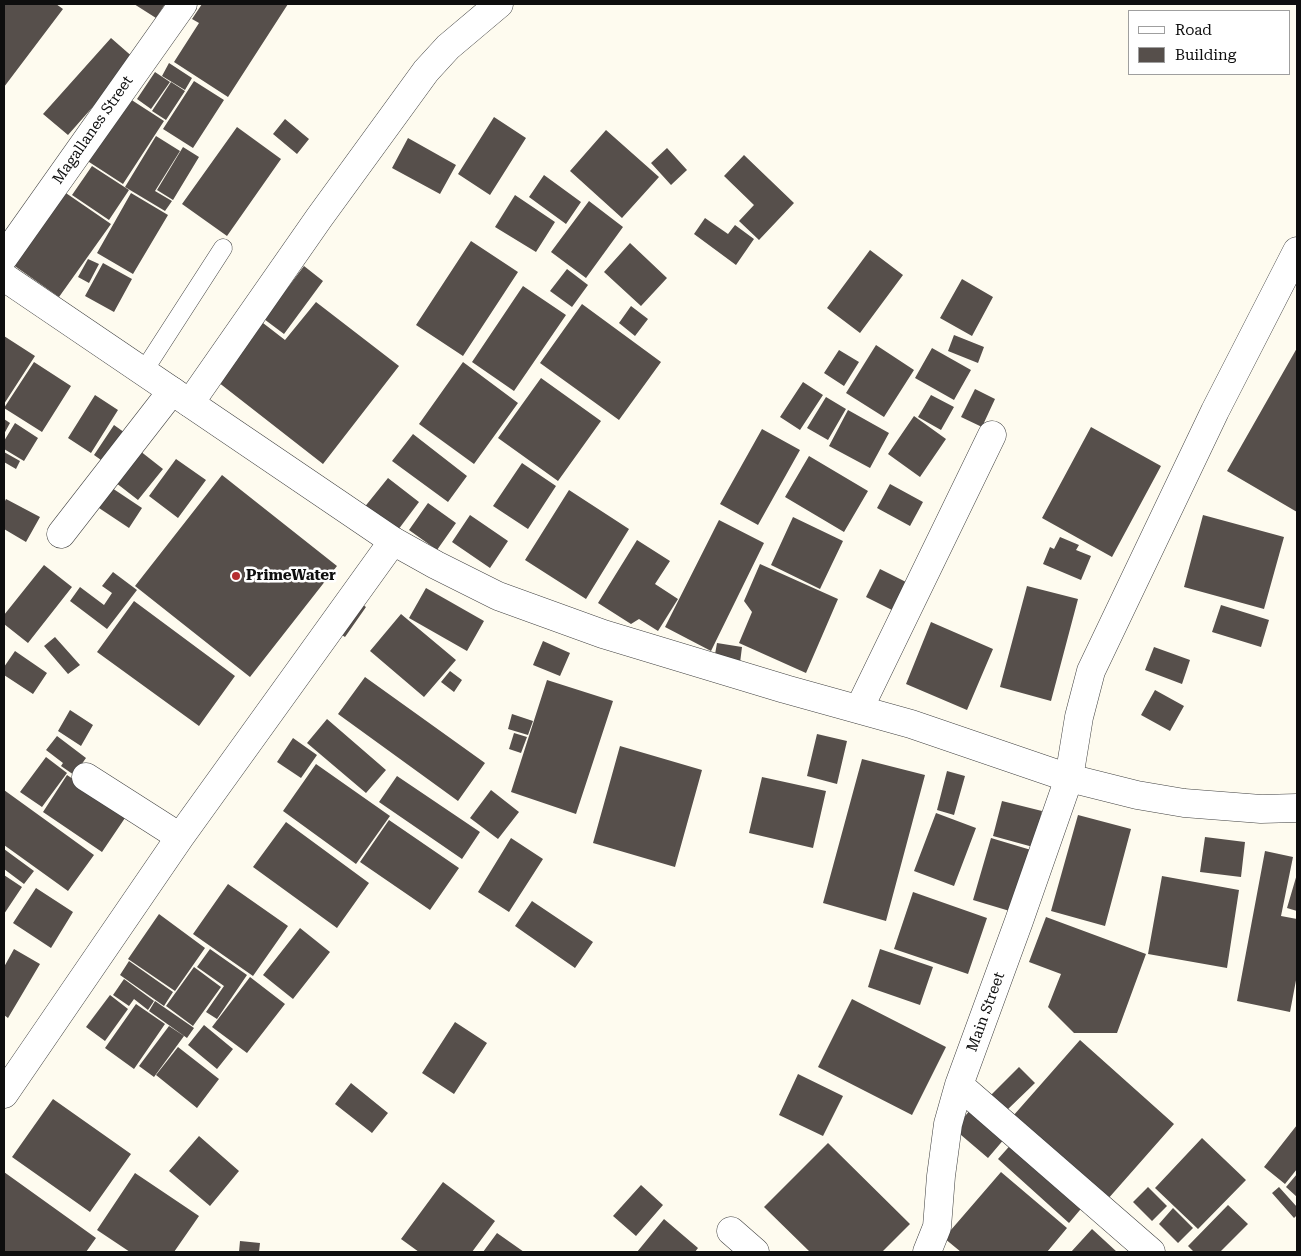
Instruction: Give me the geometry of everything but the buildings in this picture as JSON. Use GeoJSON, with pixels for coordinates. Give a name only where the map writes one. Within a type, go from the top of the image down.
{"type":"FeatureCollection","features":[{"type":"Feature","properties":{"kind":"street","name":"Magallanes Street"},"geometry":{"type":"LineString","coordinates":[[4,257],[183,4]]}},
{"type":"Feature","properties":{"kind":"street"},"geometry":{"type":"LineString","coordinates":[[61,534],[181,397],[325,210],[426,71],[448,47],[499,4]]}},
{"type":"Feature","properties":{"kind":"street","name":"Main Street"},"geometry":{"type":"LineString","coordinates":[[927,1252],[937,1227],[948,1124],[959,1085],[1016,931],[1069,778],[1079,717],[1091,671],[1215,411],[1297,251]]}},
{"type":"Feature","properties":{"kind":"street"},"geometry":{"type":"LineString","coordinates":[[4,277],[393,541],[498,596],[603,634],[785,689],[911,724],[1069,778],[1137,795],[1184,804],[1261,809],[1297,808]]}},
{"type":"Feature","properties":{"kind":"street"},"geometry":{"type":"LineString","coordinates":[[860,709],[992,435]]}},
{"type":"Feature","properties":{"kind":"street"},"geometry":{"type":"LineString","coordinates":[[4,1094],[180,837],[393,541]]}},
{"type":"Feature","properties":{"kind":"street"},"geometry":{"type":"LineString","coordinates":[[86,776],[180,837]]}},
{"type":"Feature","properties":{"kind":"street"},"geometry":{"type":"LineString","coordinates":[[959,1085],[1151,1252]]}},
{"type":"Feature","properties":{"kind":"street"},"geometry":{"type":"LineString","coordinates":[[731,1231],[755,1252]]}},
{"type":"Feature","properties":{"kind":"lane"},"geometry":{"type":"LineString","coordinates":[[143,372],[223,248]]}},
{"type":"Feature","properties":{"kind":"place","name":"PrimeWater"},"geometry":{"type":"Point","coordinates":[236,576]}}]}
